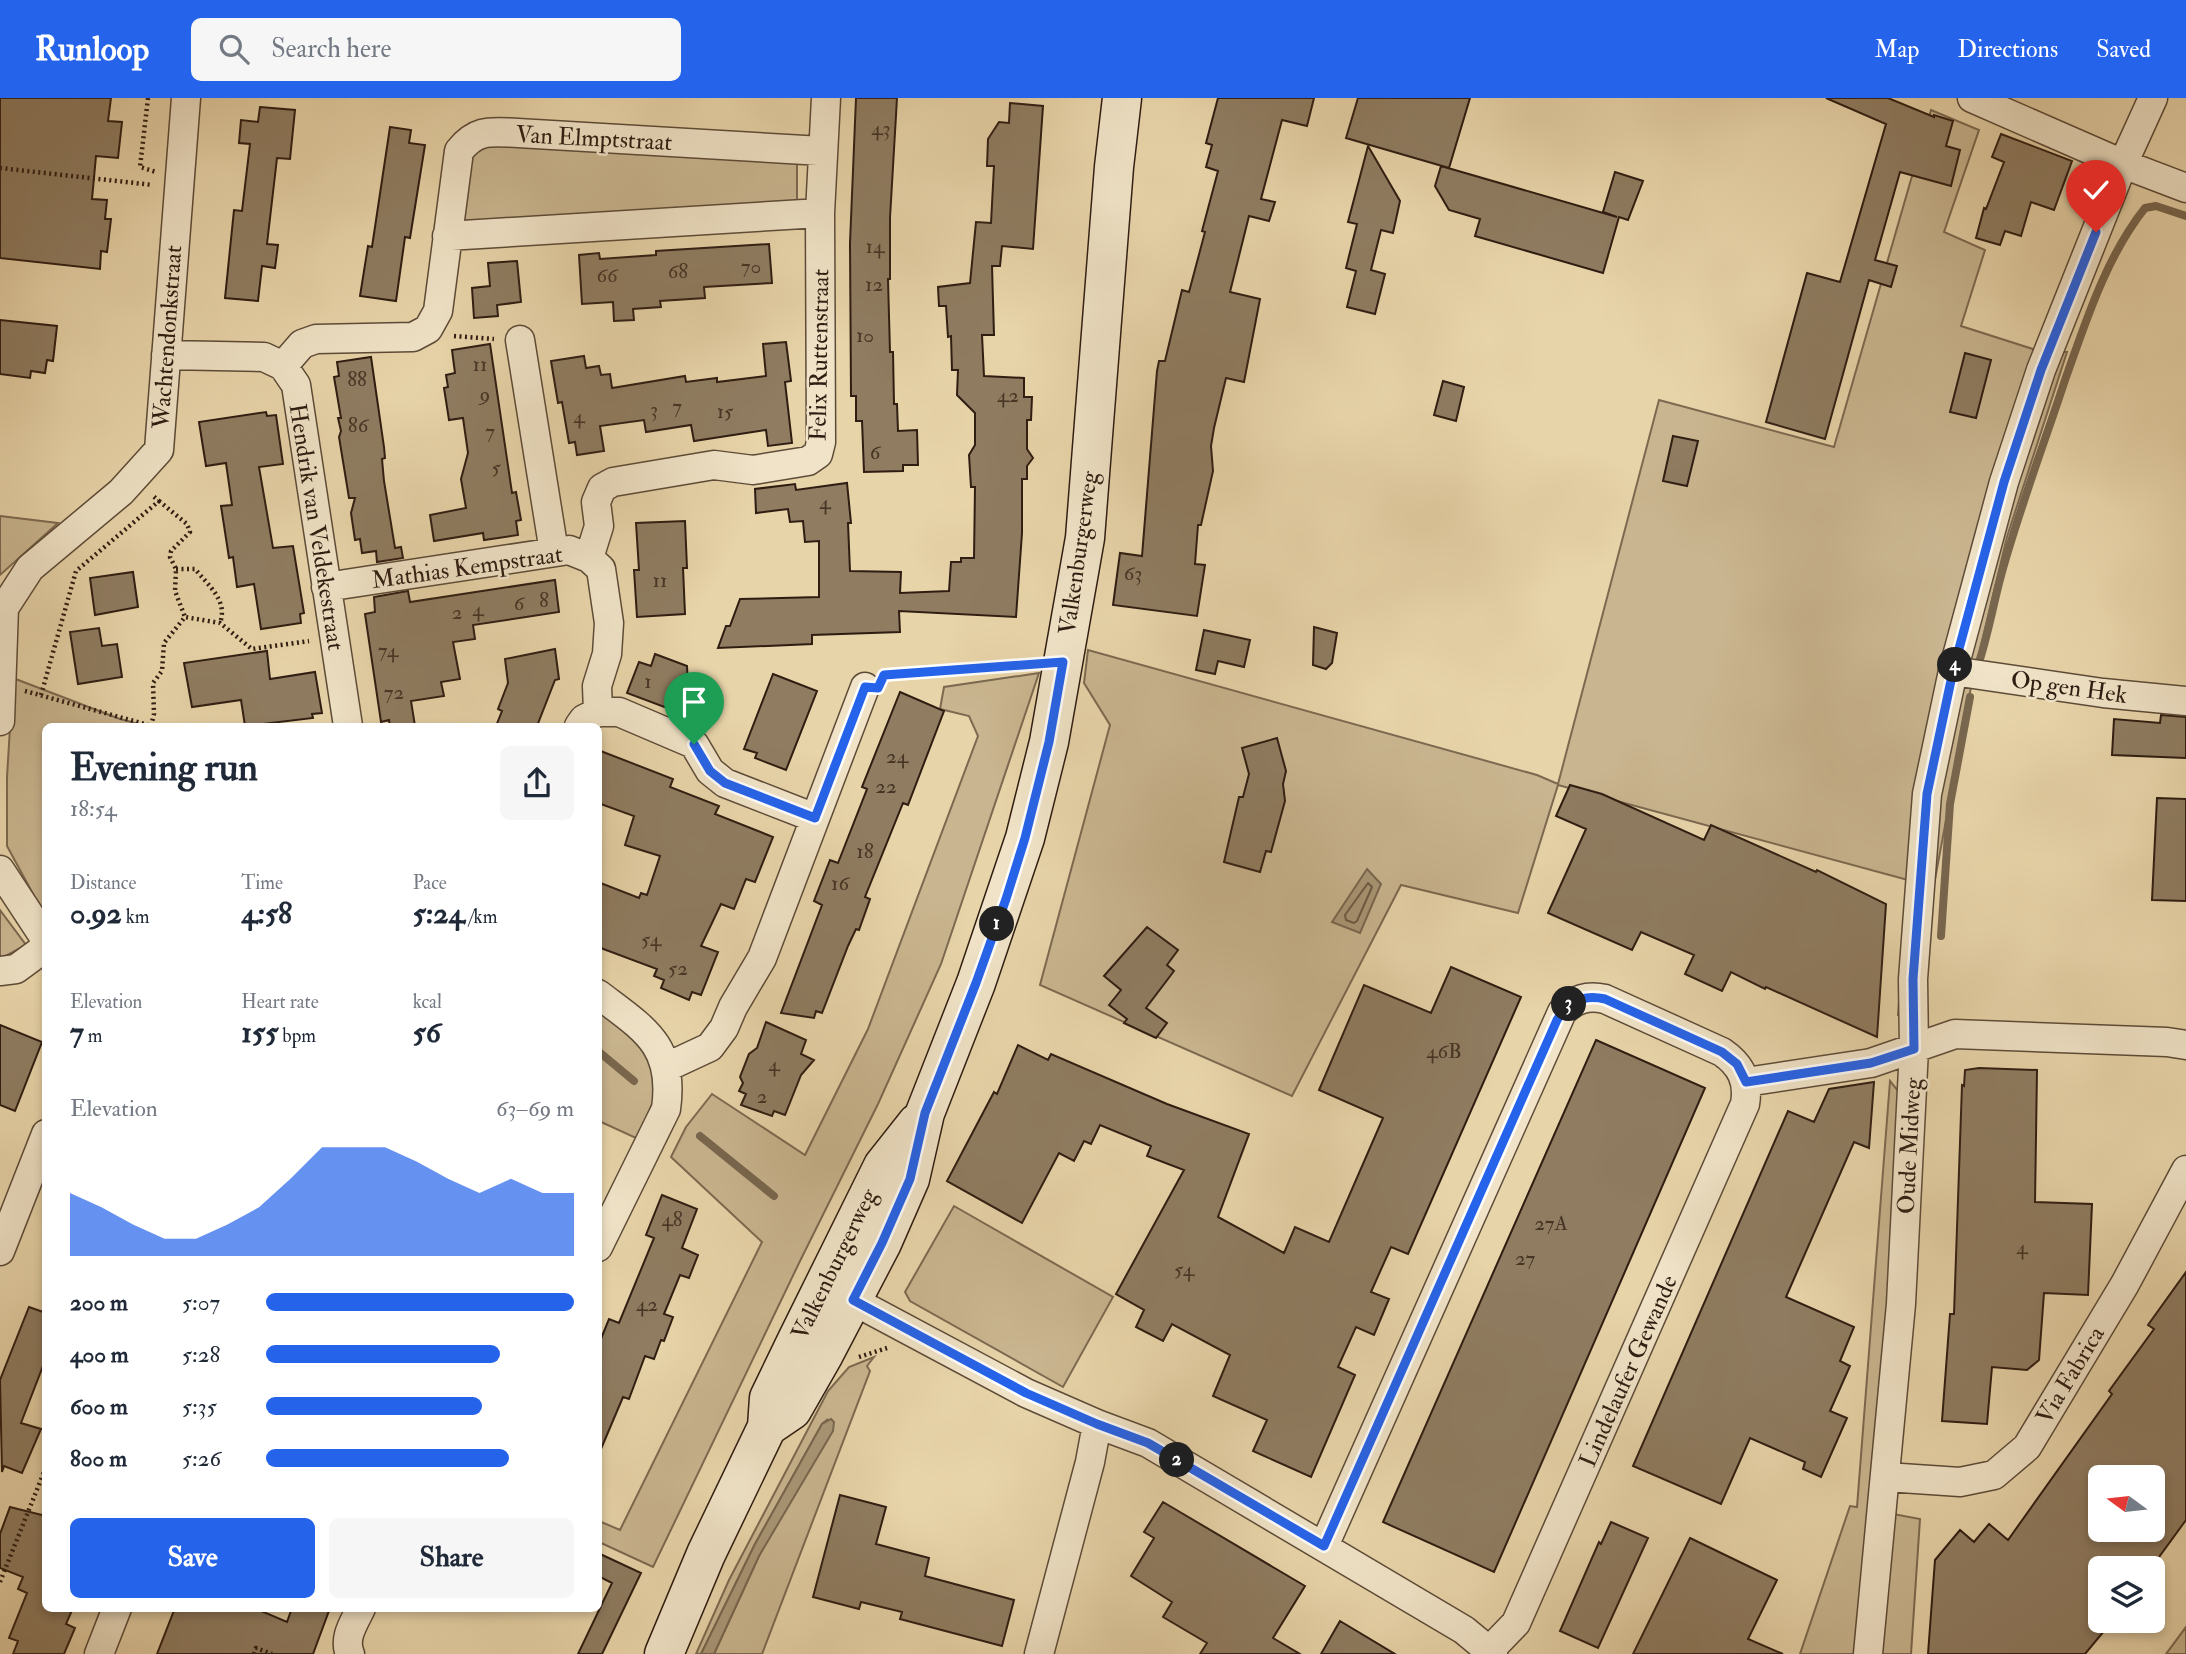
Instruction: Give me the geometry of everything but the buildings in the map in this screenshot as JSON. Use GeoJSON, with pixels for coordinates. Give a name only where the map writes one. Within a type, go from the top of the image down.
{"type":"FeatureCollection","features":[{"type":"Feature","properties":{"kind":"main road","name":"Valkenburgerweg"},"geometry":{"type":"LineString","coordinates":[[664,1654],[706,1554],[767,1427],[769,1398],[838,1292],[883,1166],[925,1113],[976,983],[1025,838],[1049,742],[1085,538],[1114,167],[1122,98]]}},
{"type":"Feature","properties":{"kind":"street","name":"Wachtendonkstraat"},"geometry":{"type":"LineString","coordinates":[[0,721],[4,608],[30,568],[121,492],[159,450],[186,98]]}},
{"type":"Feature","properties":{"kind":"street"},"geometry":{"type":"LineString","coordinates":[[447,236],[820,214],[826,98]]}},
{"type":"Feature","properties":{"kind":"street"},"geometry":{"type":"LineString","coordinates":[[1972,98],[2123,164],[2186,188]]}},
{"type":"Feature","properties":{"kind":"street","name":"Oude Midweg"},"geometry":{"type":"LineString","coordinates":[[1868,1654],[1901,1304],[1914,1049],[1912,990],[1927,794],[1953,671],[2000,495],[2020,432],[2041,370],[2123,164],[2153,98]]}},
{"type":"Feature","properties":{"kind":"street","name":"Van Elmptstraat"},"geometry":{"type":"LineString","coordinates":[[428,330],[438,311],[459,151],[469,138],[486,132],[822,151]]}},
{"type":"Feature","properties":{"kind":"street","name":"Felix Ruttenstraat"},"geometry":{"type":"LineString","coordinates":[[589,558],[600,526],[596,502],[602,488],[613,482],[713,466],[753,470],[808,461],[818,454],[821,442],[820,214]]}},
{"type":"Feature","properties":{"kind":"street"},"geometry":{"type":"LineString","coordinates":[[166,355],[264,357],[283,366],[302,344],[316,339],[414,337],[428,330]]}},
{"type":"Feature","properties":{"kind":"street"},"geometry":{"type":"LineString","coordinates":[[520,340],[554,552]]}},
{"type":"Feature","properties":{"kind":"street","name":"Hendrik van Veldekestraat"},"geometry":{"type":"LineString","coordinates":[[283,366],[296,385],[348,723]]}},
{"type":"Feature","properties":{"kind":"street","name":"Mathias Kempstraat"},"geometry":{"type":"LineString","coordinates":[[326,587],[569,550],[589,558],[601,569],[609,623],[607,654],[588,719]]}},
{"type":"Feature","properties":{"kind":"street","name":"Op gen Hek"},"geometry":{"type":"LineString","coordinates":[[1953,671],[2103,693],[2186,701]]}},
{"type":"Feature","properties":{"kind":"street"},"geometry":{"type":"LineString","coordinates":[[667,1067],[710,1047],[724,1028],[733,1007],[762,958],[865,687]]}},
{"type":"Feature","properties":{"kind":"street"},"geometry":{"type":"LineString","coordinates":[[588,719],[619,712],[694,744],[710,771],[725,783],[815,818]]}},
{"type":"Feature","properties":{"kind":"street"},"geometry":{"type":"LineString","coordinates":[[0,870],[42,934]]}},
{"type":"Feature","properties":{"kind":"street"},"geometry":{"type":"LineString","coordinates":[[0,971],[16,970],[42,950]]}},
{"type":"Feature","properties":{"kind":"street"},"geometry":{"type":"LineString","coordinates":[[602,997],[640,1026],[656,1046],[667,1067],[669,1085],[666,1109],[602,1239]]}},
{"type":"Feature","properties":{"kind":"street"},"geometry":{"type":"LineString","coordinates":[[1324,1546],[1562,1012],[1577,1000],[1587,997],[1605,999],[1722,1052],[1737,1064],[1746,1082],[1871,1063],[1955,1034],[2186,1045]]}},
{"type":"Feature","properties":{"kind":"street","name":"Lindelaufer Gewande"},"geometry":{"type":"LineString","coordinates":[[838,1292],[1026,1393],[1148,1443],[1464,1630],[1492,1652],[1516,1623],[1741,1115],[1747,1093],[1746,1082]]}},
{"type":"Feature","properties":{"kind":"street"},"geometry":{"type":"LineString","coordinates":[[0,1251],[42,1152]]}},
{"type":"Feature","properties":{"kind":"street","name":"Via Fabrica"},"geometry":{"type":"LineString","coordinates":[[1886,1477],[1960,1482],[1994,1475],[2027,1447],[2124,1284],[2186,1170]]}},
{"type":"Feature","properties":{"kind":"street"},"geometry":{"type":"LineString","coordinates":[[1039,1654],[1090,1462],[1097,1424]]}},
{"type":"Feature","properties":{"kind":"street"},"geometry":{"type":"LineString","coordinates":[[99,1654],[115,1612]]}},
{"type":"Feature","properties":{"kind":"street"},"geometry":{"type":"LineString","coordinates":[[350,1654],[347,1647],[348,1635],[359,1612]]}},
{"type":"Feature","properties":{"kind":"path"},"geometry":{"type":"LineString","coordinates":[[0,168],[154,185],[157,173],[140,167],[148,98]]}},
{"type":"Feature","properties":{"kind":"path"},"geometry":{"type":"LineString","coordinates":[[428,330],[449,335],[520,340]]}},
{"type":"Feature","properties":{"kind":"path"},"geometry":{"type":"LineString","coordinates":[[132,479],[187,524],[190,532],[171,551],[170,557],[176,569],[175,591],[185,617]]}},
{"type":"Feature","properties":{"kind":"path"},"geometry":{"type":"LineString","coordinates":[[41,695],[76,571],[159,501]]}},
{"type":"Feature","properties":{"kind":"path"},"geometry":{"type":"LineString","coordinates":[[176,569],[195,569],[222,603],[223,615],[220,624]]}},
{"type":"Feature","properties":{"kind":"path"},"geometry":{"type":"LineString","coordinates":[[185,617],[220,624],[252,649],[334,637]]}},
{"type":"Feature","properties":{"kind":"path"},"geometry":{"type":"LineString","coordinates":[[152,723],[153,683],[162,671],[164,643],[185,617]]}},
{"type":"Feature","properties":{"kind":"path"},"geometry":{"type":"LineString","coordinates":[[865,687],[878,688],[884,675],[1063,662]]}},
{"type":"Feature","properties":{"kind":"path"},"geometry":{"type":"LineString","coordinates":[[3,687],[141,723]]}},
{"type":"Feature","properties":{"kind":"path"},"geometry":{"type":"LineString","coordinates":[[0,1582],[42,1477]]}},
{"type":"Feature","properties":{"kind":"path"},"geometry":{"type":"LineString","coordinates":[[254,1654],[256,1648],[272,1654]]}},
{"type":"Feature","properties":{"kind":"shaded area"},"geometry":{"type":"Polygon","coordinates":[[[1931,110],[1979,130],[1944,232],[1985,250],[1961,326],[2039,351],[2067,352],[2007,537],[1970,692],[1933,890],[1924,1016],[1898,1015],[1908,880],[1558,785],[1518,913],[1401,885],[1292,1096],[1040,985],[1110,725],[1084,683],[1088,650],[1537,775],[1558,784],[1659,400],[1834,447],[1931,110]]]}},
{"type":"Feature","properties":{"kind":"shaded area"},"geometry":{"type":"Polygon","coordinates":[[[481,142],[797,160],[797,205],[462,221],[468,157],[481,142]]]}},
{"type":"Feature","properties":{"kind":"shaded area"},"geometry":{"type":"Polygon","coordinates":[[[0,516],[58,523],[0,575],[0,516]]]}},
{"type":"Feature","properties":{"kind":"shaded area"},"geometry":{"type":"Polygon","coordinates":[[[1039,673],[941,964],[878,1104],[653,1567],[602,1543],[602,1522],[620,1530],[762,1242],[671,1157],[686,1127],[712,1094],[805,1155],[868,1029],[978,736],[969,716],[940,709],[944,687],[1039,673]]]}},
{"type":"Feature","properties":{"kind":"shaded area"},"geometry":{"type":"Polygon","coordinates":[[[13,678],[135,723],[42,723],[42,910],[7,846],[7,777],[13,678]]]}},
{"type":"Feature","properties":{"kind":"shaded area"},"geometry":{"type":"Polygon","coordinates":[[[0,910],[26,945],[0,959],[0,910]]]}},
{"type":"Feature","properties":{"kind":"shaded area"},"geometry":{"type":"Polygon","coordinates":[[[602,1005],[655,1060],[654,1099],[638,1139],[602,1122],[602,1005]]]}},
{"type":"Feature","properties":{"kind":"shaded area"},"geometry":{"type":"Polygon","coordinates":[[[1890,1081],[1899,1092],[1889,1306],[1872,1510],[1920,1519],[1911,1654],[1800,1654],[1850,1506],[1857,1507],[1890,1081]]]}},
{"type":"Feature","properties":{"kind":"shaded area"},"geometry":{"type":"Polygon","coordinates":[[[954,1206],[1113,1297],[1063,1387],[910,1301],[905,1292],[954,1206]]]}},
{"type":"Feature","properties":{"kind":"shaded area"},"geometry":{"type":"Polygon","coordinates":[[[874,1357],[867,1366],[870,1371],[762,1654],[714,1654],[759,1556],[828,1419],[822,1424],[755,1544],[701,1654],[696,1654],[729,1580],[828,1391],[849,1367],[874,1357]]]}},
{"type":"Feature","properties":{"kind":"shaded area"},"geometry":{"type":"Polygon","coordinates":[[[2186,1627],[2186,1654],[2166,1654],[2186,1627]]]}},
{"type":"Feature","properties":{"kind":"water"},"geometry":{"type":"Polygon","coordinates":[[[1367,869],[1381,884],[1360,933],[1332,922],[1367,869]]]}},
{"type":"Feature","properties":{"kind":"water"},"geometry":{"type":"Polygon","coordinates":[[[831,1419],[834,1422],[833,1431],[759,1556],[714,1654],[701,1654],[755,1544],[822,1424],[831,1419]]]}},
{"type":"Feature","properties":{"kind":"waterway"},"geometry":{"type":"LineString","coordinates":[[1980,659],[2024,500],[2081,335],[2108,268],[2145,208],[2156,206],[2186,216]]}},
{"type":"Feature","properties":{"kind":"waterway"},"geometry":{"type":"LineString","coordinates":[[1941,936],[1950,804],[1970,697]]}},
{"type":"Feature","properties":{"kind":"waterway"},"geometry":{"type":"LineString","coordinates":[[602,1054],[634,1081]]}},
{"type":"Feature","properties":{"kind":"waterway"},"geometry":{"type":"LineString","coordinates":[[700,1136],[774,1196]]}},
{"type":"Feature","properties":{"kind":"route"},"geometry":{"type":"LineString","coordinates":[[694,744],[710,771],[725,783],[815,818],[865,687],[878,688],[884,675],[1063,662],[1049,742],[1025,838],[1006,899],[925,1113],[910,1179],[853,1300],[1026,1393],[1148,1443],[1324,1546],[1557,1020],[1569,1005],[1587,997],[1605,999],[1722,1052],[1737,1064],[1746,1082],[1871,1063],[1914,1049],[1913,979],[1927,794],[1953,671],[2004,482],[2041,370],[2096,232]]}}]}
